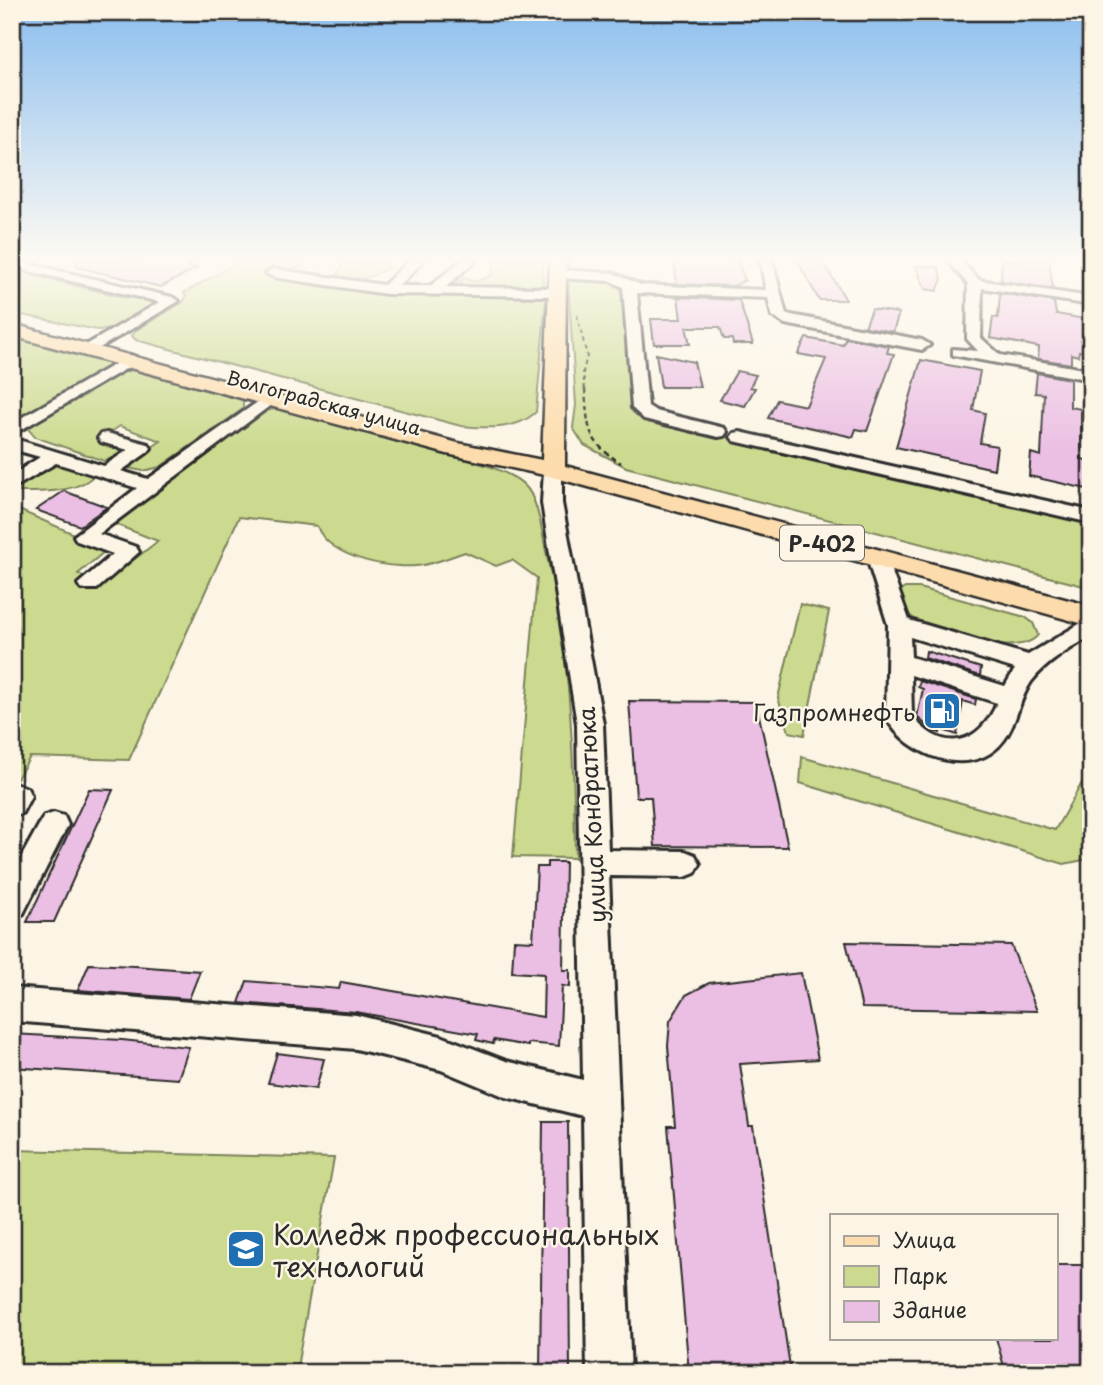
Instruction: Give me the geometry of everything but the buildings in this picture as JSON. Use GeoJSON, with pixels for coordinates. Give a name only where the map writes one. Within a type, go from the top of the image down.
{"type":"FeatureCollection","features":[{"type":"Feature","properties":{"kind":"main road","name":"Волгоградская улица"},"geometry":{"type":"LineString","coordinates":[[22,325],[464,439],[552,470]]}},
{"type":"Feature","properties":{"kind":"main road","name":"улица Кондратюка"},"geometry":{"type":"LineString","coordinates":[[552,470],[559,325]]}},
{"type":"Feature","properties":{"kind":"main road","name":"Волгоградская улица"},"geometry":{"type":"LineString","coordinates":[[12,330],[96,345],[131,360],[269,399],[455,449],[552,470],[1091,616]]}},
{"type":"Feature","properties":{"kind":"street"},"geometry":{"type":"LineString","coordinates":[[96,345],[131,325]]}},
{"type":"Feature","properties":{"kind":"street"},"geometry":{"type":"LineString","coordinates":[[632,325],[640,408],[650,415],[718,432]]}},
{"type":"Feature","properties":{"kind":"street"},"geometry":{"type":"LineString","coordinates":[[810,325],[922,345]]}},
{"type":"Feature","properties":{"kind":"street"},"geometry":{"type":"LineString","coordinates":[[974,325],[974,339],[995,358]]}},
{"type":"Feature","properties":{"kind":"street"},"geometry":{"type":"LineString","coordinates":[[958,352],[1091,375]]}},
{"type":"Feature","properties":{"kind":"street"},"geometry":{"type":"LineString","coordinates":[[12,430],[131,360]]}},
{"type":"Feature","properties":{"kind":"street"},"geometry":{"type":"LineString","coordinates":[[89,584],[129,552],[84,536],[269,399]]}},
{"type":"Feature","properties":{"kind":"street"},"geometry":{"type":"LineString","coordinates":[[740,437],[1091,517]]}},
{"type":"Feature","properties":{"kind":"street"},"geometry":{"type":"LineString","coordinates":[[107,438],[142,448],[107,472]]}},
{"type":"Feature","properties":{"kind":"street"},"geometry":{"type":"LineString","coordinates":[[12,443],[151,486]]}},
{"type":"Feature","properties":{"kind":"street"},"geometry":{"type":"LineString","coordinates":[[12,483],[54,456]]}},
{"type":"Feature","properties":{"kind":"street","name":"улица Кондратюка"},"geometry":{"type":"LineString","coordinates":[[552,470],[552,503],[590,724],[609,1373]]}},
{"type":"Feature","properties":{"kind":"street"},"geometry":{"type":"LineString","coordinates":[[877,558],[899,625],[899,718],[918,740],[940,748],[965,751],[982,745],[999,728],[1031,665],[1091,625]]}},
{"type":"Feature","properties":{"kind":"street"},"geometry":{"type":"LineString","coordinates":[[899,625],[1031,665]]}},
{"type":"Feature","properties":{"kind":"street"},"geometry":{"type":"LineString","coordinates":[[899,662],[1012,698]]}},
{"type":"Feature","properties":{"kind":"street"},"geometry":{"type":"LineString","coordinates":[[12,904],[54,825]]}},
{"type":"Feature","properties":{"kind":"street"},"geometry":{"type":"LineString","coordinates":[[595,863],[685,864]]}},
{"type":"Feature","properties":{"kind":"street"},"geometry":{"type":"LineString","coordinates":[[12,1004],[356,1032],[441,1053],[506,1079],[603,1103]]}},
{"type":"Feature","properties":{"kind":"path"},"geometry":{"type":"LineString","coordinates":[[581,325],[581,337],[587,356],[583,372],[588,428],[600,450],[621,463]]}},
{"type":"Feature","properties":{"kind":"green space"},"geometry":{"type":"Polygon","coordinates":[[[70,325],[122,325],[115,329],[97,330],[70,325]]]}},
{"type":"Feature","properties":{"kind":"green space"},"geometry":{"type":"Polygon","coordinates":[[[146,325],[544,325],[536,412],[510,425],[461,426],[136,340],[132,336],[146,325]]]}},
{"type":"Feature","properties":{"kind":"green space"},"geometry":{"type":"Polygon","coordinates":[[[571,325],[627,325],[636,414],[1091,520],[1091,588],[626,467],[584,445],[573,428],[576,405],[571,325]]]}},
{"type":"Feature","properties":{"kind":"green space"},"geometry":{"type":"Polygon","coordinates":[[[12,336],[112,360],[113,366],[12,424],[12,336]]]}},
{"type":"Feature","properties":{"kind":"green space"},"geometry":{"type":"Polygon","coordinates":[[[139,369],[243,397],[243,409],[160,467],[143,471],[122,467],[161,441],[120,426],[100,439],[121,448],[122,454],[104,461],[35,437],[29,430],[31,424],[122,372],[139,369]]]}},
{"type":"Feature","properties":{"kind":"green space"},"geometry":{"type":"Polygon","coordinates":[[[283,407],[492,467],[519,481],[528,489],[539,519],[562,635],[572,746],[575,858],[513,857],[537,578],[512,560],[496,566],[465,552],[415,566],[365,560],[335,547],[317,526],[239,517],[129,760],[30,757],[12,787],[12,507],[95,543],[104,552],[78,574],[102,584],[158,541],[109,522],[255,414],[283,407]]]}},
{"type":"Feature","properties":{"kind":"green space"},"geometry":{"type":"Polygon","coordinates":[[[64,461],[95,474],[88,481],[68,488],[45,492],[12,492],[12,489],[50,464],[64,461]]]}},
{"type":"Feature","properties":{"kind":"green space"},"geometry":{"type":"Polygon","coordinates":[[[905,588],[919,588],[1025,617],[1033,623],[1038,635],[1027,642],[1012,645],[993,645],[952,636],[933,629],[905,611],[897,593],[905,588]]]}},
{"type":"Feature","properties":{"kind":"green space"},"geometry":{"type":"Polygon","coordinates":[[[800,604],[829,611],[804,735],[789,732],[778,698],[800,604]]]}},
{"type":"Feature","properties":{"kind":"green space"},"geometry":{"type":"Polygon","coordinates":[[[802,757],[1055,830],[1091,767],[1091,854],[1088,859],[1064,864],[800,783],[802,757]]]}},
{"type":"Feature","properties":{"kind":"green space"},"geometry":{"type":"Polygon","coordinates":[[[12,1150],[334,1158],[296,1373],[12,1373],[12,1150]]]}},
{"type":"Feature","properties":{"kind":"place","name":"Газпромнефть"},"geometry":{"type":"Point","coordinates":[942,711]}},
{"type":"Feature","properties":{"kind":"place","name":"Колледж профессиональных технологий"},"geometry":{"type":"Point","coordinates":[246,1249]}}]}
